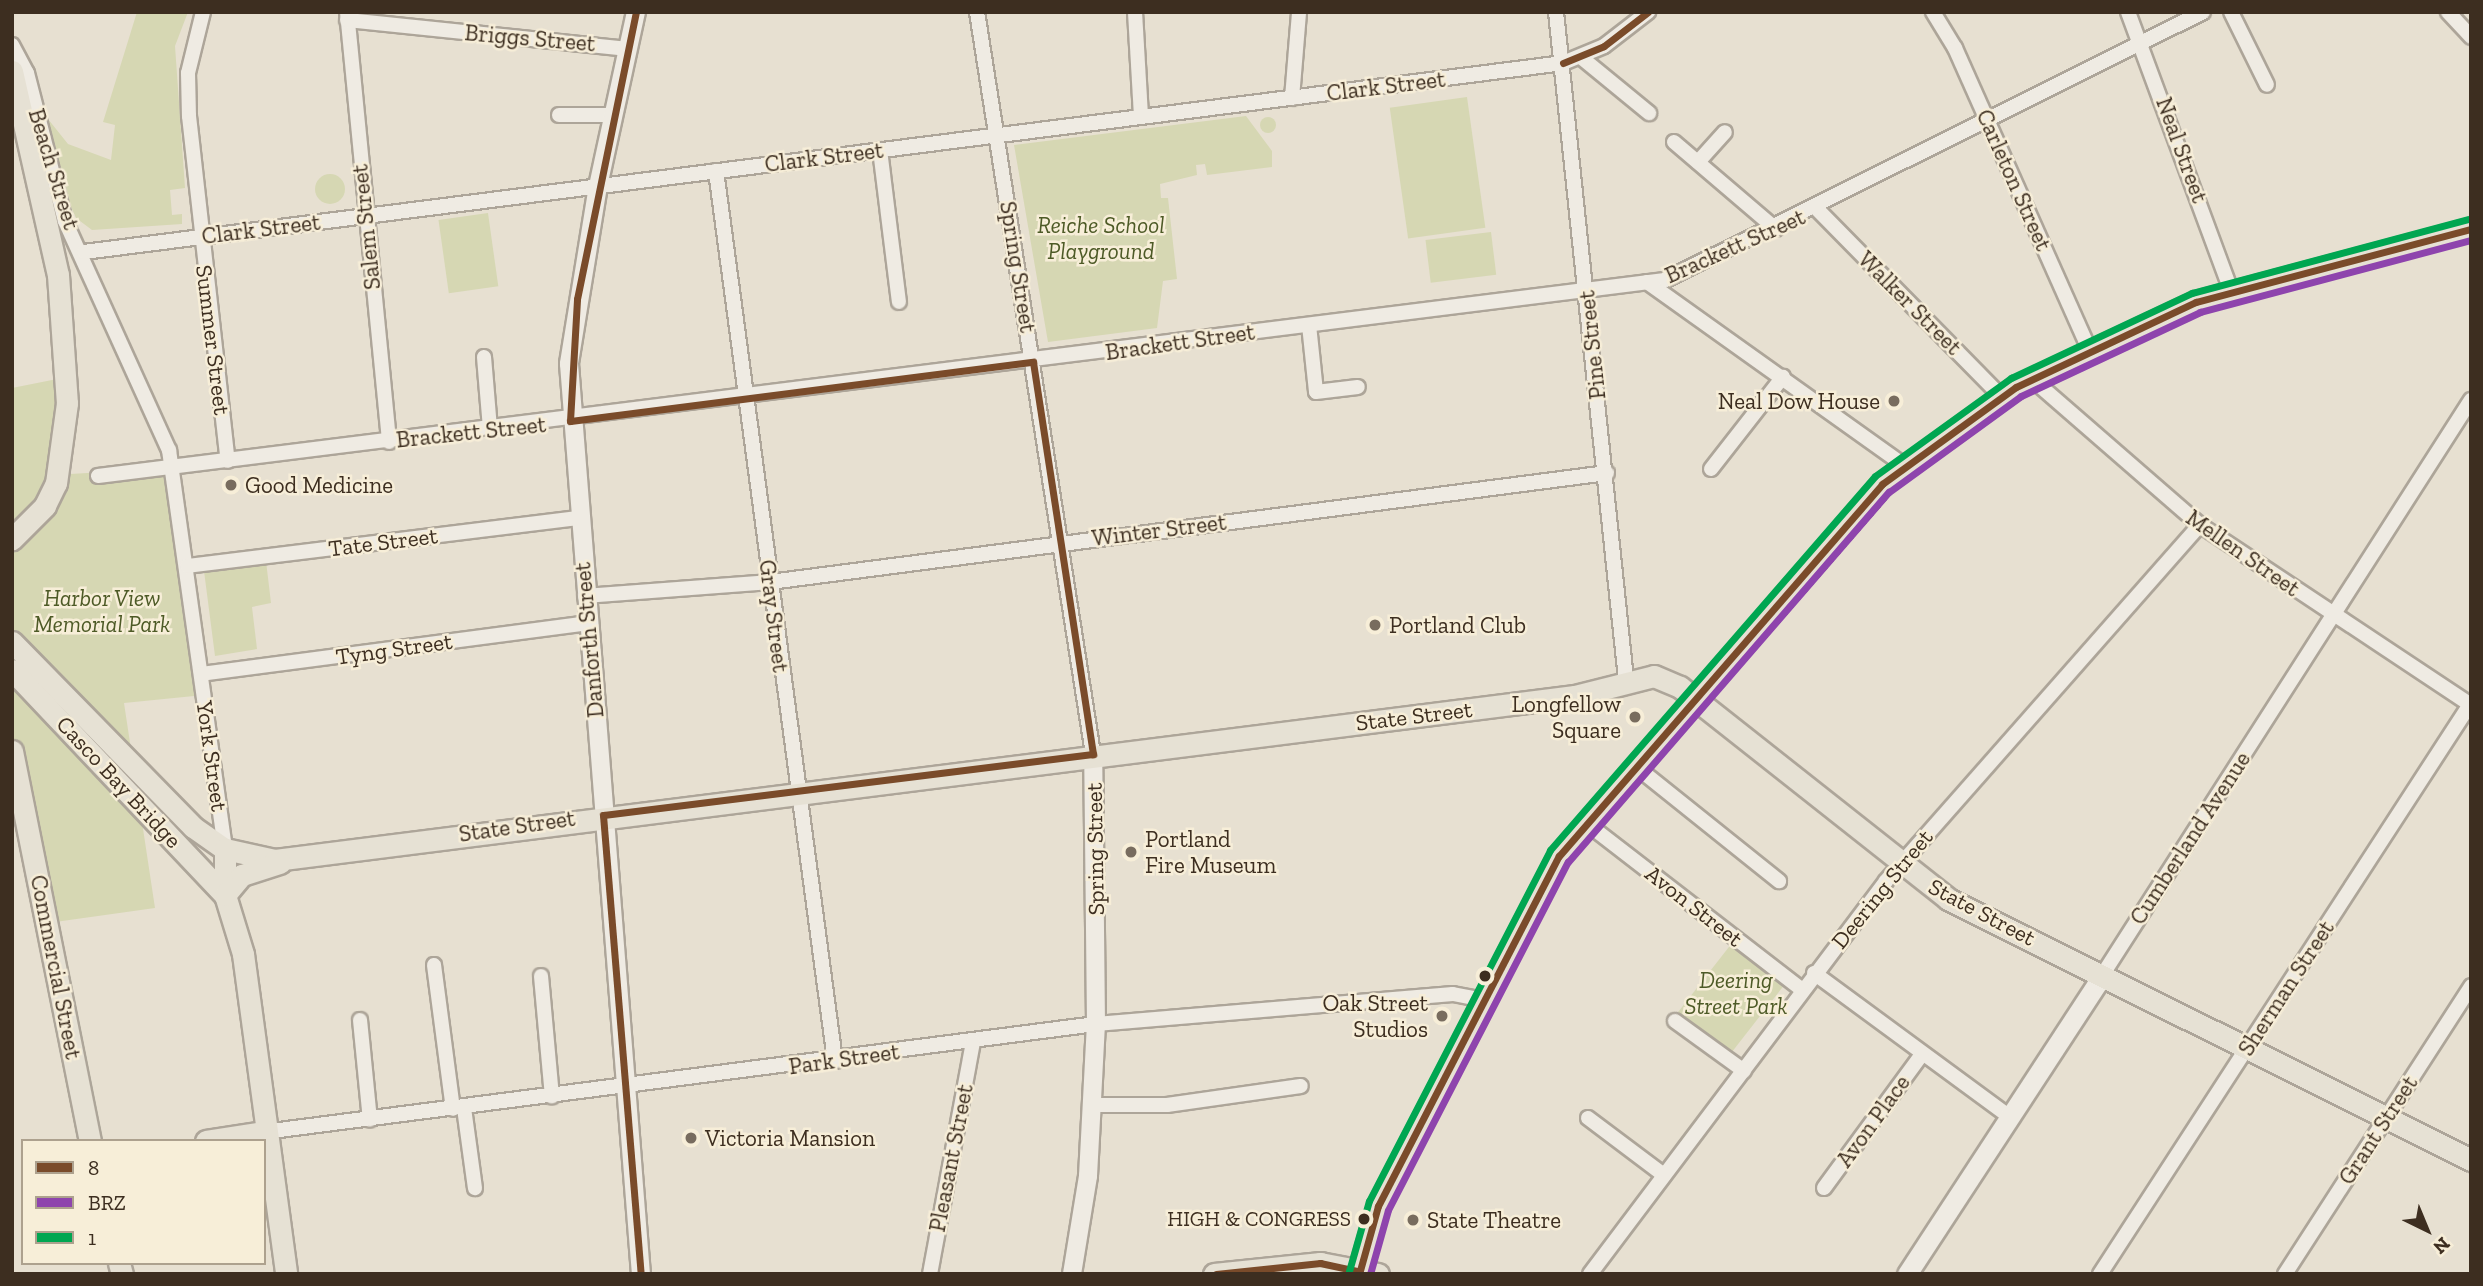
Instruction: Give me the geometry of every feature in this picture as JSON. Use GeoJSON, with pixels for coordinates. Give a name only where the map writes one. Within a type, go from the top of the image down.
{"type":"FeatureCollection","features":[{"type":"Feature","properties":{"kind":"main road"},"geometry":{"type":"LineString","coordinates":[[12,71],[54,251],[66,375],[57,483],[45,506],[12,538]]}},
{"type":"Feature","properties":{"kind":"main road"},"geometry":{"type":"LineString","coordinates":[[1214,1274],[1320,1263],[1365,1273],[1378,1206],[1546,876],[1585,822],[1634,765],[1865,500],[1904,465],[2001,396],[2032,379],[2231,290],[2471,229]]}},
{"type":"Feature","properties":{"kind":"main road","name":"Casco Bay Bridge"},"geometry":{"type":"LineString","coordinates":[[12,642],[181,816],[225,849]]}},
{"type":"Feature","properties":{"kind":"main road","name":"Casco Bay Bridge"},"geometry":{"type":"LineString","coordinates":[[12,670],[225,895]]}},
{"type":"Feature","properties":{"kind":"main road","name":"State Street"},"geometry":{"type":"LineString","coordinates":[[225,849],[288,859],[603,815],[1575,696],[1626,679],[1654,676],[1693,698],[1948,899],[2103,974],[2385,1119],[2471,1160]]}},
{"type":"Feature","properties":{"kind":"main road","name":"Commercial Street"},"geometry":{"type":"LineString","coordinates":[[12,751],[90,1139]]}},
{"type":"Feature","properties":{"kind":"main road","name":"York Street"},"geometry":{"type":"LineString","coordinates":[[225,849],[225,895],[243,954],[265,1139]]}},
{"type":"Feature","properties":{"kind":"main road"},"geometry":{"type":"LineString","coordinates":[[225,895],[242,875],[288,859]]}},
{"type":"Feature","properties":{"kind":"main road","name":"Cumberland Avenue"},"geometry":{"type":"LineString","coordinates":[[1907,1274],[2103,974]]}},
{"type":"Feature","properties":{"kind":"main road","name":"Park Street"},"geometry":{"type":"LineString","coordinates":[[219,1139],[264,1132]]}},
{"type":"Feature","properties":{"kind":"main road","name":"York Street"},"geometry":{"type":"LineString","coordinates":[[266,1145],[286,1274]]}},
{"type":"Feature","properties":{"kind":"street","name":"Summer Street"},"geometry":{"type":"LineString","coordinates":[[203,12],[188,73],[200,237],[228,461]]}},
{"type":"Feature","properties":{"kind":"street","name":"Danforth Street"},"geometry":{"type":"LineString","coordinates":[[636,12],[597,186],[573,326],[570,421],[641,1274]]}},
{"type":"Feature","properties":{"kind":"street","name":"Spring Street"},"geometry":{"type":"LineString","coordinates":[[977,12],[1093,754],[1096,1024],[1093,1105],[1072,1274]]}},
{"type":"Feature","properties":{"kind":"street"},"geometry":{"type":"LineString","coordinates":[[1135,12],[1140,117]]}},
{"type":"Feature","properties":{"kind":"street"},"geometry":{"type":"LineString","coordinates":[[1292,98],[1299,12]]}},
{"type":"Feature","properties":{"kind":"street","name":"Pine Street"},"geometry":{"type":"LineString","coordinates":[[1556,12],[1607,473],[1626,679]]}},
{"type":"Feature","properties":{"kind":"street","name":"Clark Street"},"geometry":{"type":"LineString","coordinates":[[84,252],[1563,64],[1582,58],[1648,12]]}},
{"type":"Feature","properties":{"kind":"street","name":"Carleton Street"},"geometry":{"type":"LineString","coordinates":[[1933,12],[1988,122],[2090,351]]}},
{"type":"Feature","properties":{"kind":"street","name":"Neal Street"},"geometry":{"type":"LineString","coordinates":[[2128,12],[2142,43],[2231,290]]}},
{"type":"Feature","properties":{"kind":"street","name":"Brackett Street"},"geometry":{"type":"LineString","coordinates":[[98,476],[570,421],[1664,281],[1817,209],[2203,12]]}},
{"type":"Feature","properties":{"kind":"street"},"geometry":{"type":"LineString","coordinates":[[2231,12],[2267,86]]}},
{"type":"Feature","properties":{"kind":"street"},"geometry":{"type":"LineString","coordinates":[[2448,12],[2471,37]]}},
{"type":"Feature","properties":{"kind":"street","name":"Briggs Street"},"geometry":{"type":"LineString","coordinates":[[347,16],[629,50]]}},
{"type":"Feature","properties":{"kind":"street","name":"Salem Street"},"geometry":{"type":"LineString","coordinates":[[347,16],[389,442]]}},
{"type":"Feature","properties":{"kind":"street","name":"Beach Street"},"geometry":{"type":"LineString","coordinates":[[12,45],[27,73],[65,221],[84,252]]}},
{"type":"Feature","properties":{"kind":"street"},"geometry":{"type":"LineString","coordinates":[[1582,58],[1649,113]]}},
{"type":"Feature","properties":{"kind":"street"},"geometry":{"type":"LineString","coordinates":[[559,115],[615,115]]}},
{"type":"Feature","properties":{"kind":"street"},"geometry":{"type":"LineString","coordinates":[[1699,162],[1725,132]]}},
{"type":"Feature","properties":{"kind":"street"},"geometry":{"type":"LineString","coordinates":[[1674,142],[1776,229]]}},
{"type":"Feature","properties":{"kind":"street"},"geometry":{"type":"LineString","coordinates":[[880,150],[899,302]]}},
{"type":"Feature","properties":{"kind":"street","name":"Gray Street"},"geometry":{"type":"LineString","coordinates":[[716,172],[796,791],[835,1061]]}},
{"type":"Feature","properties":{"kind":"street","name":"Walker Street"},"geometry":{"type":"LineString","coordinates":[[1817,209],[2001,396]]}},
{"type":"Feature","properties":{"kind":"street","name":"York Street"},"geometry":{"type":"LineString","coordinates":[[84,252],[173,468],[225,849]]}},
{"type":"Feature","properties":{"kind":"street"},"geometry":{"type":"LineString","coordinates":[[1647,282],[1904,465]]}},
{"type":"Feature","properties":{"kind":"street"},"geometry":{"type":"LineString","coordinates":[[1309,325],[1317,392],[1358,387]]}},
{"type":"Feature","properties":{"kind":"street"},"geometry":{"type":"LineString","coordinates":[[484,357],[490,429]]}},
{"type":"Feature","properties":{"kind":"street"},"geometry":{"type":"LineString","coordinates":[[1711,469],[1783,377]]}},
{"type":"Feature","properties":{"kind":"street","name":"Mellen Street"},"geometry":{"type":"LineString","coordinates":[[2032,379],[2200,525],[2470,704]]}},
{"type":"Feature","properties":{"kind":"street","name":"Cumberland Avenue"},"geometry":{"type":"LineString","coordinates":[[2103,974],[2471,400]]}},
{"type":"Feature","properties":{"kind":"street","name":"Winter Street"},"geometry":{"type":"LineString","coordinates":[[585,596],[770,582],[1607,473]]}},
{"type":"Feature","properties":{"kind":"street","name":"Tate Street"},"geometry":{"type":"LineString","coordinates":[[187,566],[579,518]]}},
{"type":"Feature","properties":{"kind":"street","name":"Deering Street"},"geometry":{"type":"LineString","coordinates":[[1590,1274],[1744,1072],[1814,974],[1901,863],[2200,525]]}},
{"type":"Feature","properties":{"kind":"street","name":"Tyng Street"},"geometry":{"type":"LineString","coordinates":[[201,674],[586,624]]}},
{"type":"Feature","properties":{"kind":"street","name":"Sherman Street"},"geometry":{"type":"LineString","coordinates":[[2100,1274],[2470,704]]}},
{"type":"Feature","properties":{"kind":"street"},"geometry":{"type":"LineString","coordinates":[[1634,765],[1779,881]]}},
{"type":"Feature","properties":{"kind":"street","name":"Avon Street"},"geometry":{"type":"LineString","coordinates":[[1585,822],[1802,990]]}},
{"type":"Feature","properties":{"kind":"street"},"geometry":{"type":"LineString","coordinates":[[434,965],[475,1188]]}},
{"type":"Feature","properties":{"kind":"street"},"geometry":{"type":"LineString","coordinates":[[1814,974],[2009,1116]]}},
{"type":"Feature","properties":{"kind":"street"},"geometry":{"type":"LineString","coordinates":[[541,976],[552,1097]]}},
{"type":"Feature","properties":{"kind":"street","name":"Grant Street"},"geometry":{"type":"LineString","coordinates":[[2285,1274],[2471,986]]}},
{"type":"Feature","properties":{"kind":"street","name":"Park Street"},"geometry":{"type":"LineString","coordinates":[[264,1132],[835,1061],[1096,1024],[1453,994],[1483,1000]]}},
{"type":"Feature","properties":{"kind":"street"},"geometry":{"type":"LineString","coordinates":[[360,1020],[370,1120]]}},
{"type":"Feature","properties":{"kind":"street"},"geometry":{"type":"LineString","coordinates":[[1675,1021],[1744,1072]]}},
{"type":"Feature","properties":{"kind":"street","name":"Pleasant Street"},"geometry":{"type":"LineString","coordinates":[[930,1274],[973,1042]]}},
{"type":"Feature","properties":{"kind":"street","name":"Avon Place"},"geometry":{"type":"LineString","coordinates":[[1824,1188],[1922,1054]]}},
{"type":"Feature","properties":{"kind":"street"},"geometry":{"type":"LineString","coordinates":[[1093,1105],[1167,1105],[1301,1086]]}},
{"type":"Feature","properties":{"kind":"street"},"geometry":{"type":"LineString","coordinates":[[1588,1118],[1664,1175]]}},
{"type":"Feature","properties":{"kind":"green space"},"geometry":{"type":"Polygon","coordinates":[[[137,12],[188,12],[175,46],[185,188],[170,190],[172,215],[182,214],[182,224],[92,230],[76,218],[66,196],[44,114],[68,144],[111,160],[115,125],[103,122],[137,12]]]}},
{"type":"Feature","properties":{"kind":"green space"},"geometry":{"type":"Polygon","coordinates":[[[1467,97],[1485,228],[1408,239],[1390,108],[1467,97]]]}},
{"type":"Feature","properties":{"kind":"green space","name":"Reiche School Playground"},"geometry":{"type":"Polygon","coordinates":[[[1246,116],[1272,151],[1272,167],[1207,175],[1205,164],[1196,165],[1197,175],[1160,184],[1161,198],[1168,198],[1177,279],[1163,281],[1157,328],[1048,342],[1014,145],[1246,116]]]}},
{"type":"Feature","properties":{"kind":"green space"},"geometry":{"type":"Polygon","coordinates":[[[1268,117],[1274,119],[1274,131],[1268,133],[1262,131],[1260,125],[1262,119],[1268,117]]]}},
{"type":"Feature","properties":{"kind":"green space"},"geometry":{"type":"Polygon","coordinates":[[[330,174],[340,179],[345,189],[340,199],[330,204],[320,199],[315,189],[320,179],[330,174]]]}},
{"type":"Feature","properties":{"kind":"green space"},"geometry":{"type":"Polygon","coordinates":[[[488,213],[498,286],[449,293],[438,220],[488,213]]]}},
{"type":"Feature","properties":{"kind":"green space"},"geometry":{"type":"Polygon","coordinates":[[[1491,232],[1496,275],[1431,283],[1425,240],[1491,232]]]}},
{"type":"Feature","properties":{"kind":"green space","name":"Harbor View Memorial Park"},"geometry":{"type":"Polygon","coordinates":[[[57,379],[53,475],[173,468],[204,695],[124,703],[155,908],[48,923],[12,761],[12,388],[57,379]]]}},
{"type":"Feature","properties":{"kind":"green space"},"geometry":{"type":"Polygon","coordinates":[[[266,561],[271,603],[252,607],[257,649],[215,656],[204,571],[266,561]]]}},
{"type":"Feature","properties":{"kind":"green space","name":"Deering Street Park"},"geometry":{"type":"Polygon","coordinates":[[[1732,943],[1785,984],[1729,1055],[1677,1014],[1732,943]]]}},
{"type":"Feature","properties":{"kind":"transit line","name":"8"},"geometry":{"type":"LineString","coordinates":[[570,421],[577,299],[636,12]]}},
{"type":"Feature","properties":{"kind":"transit line","name":"8"},"geometry":{"type":"LineString","coordinates":[[1563,63],[1604,46],[1648,12]]}},
{"type":"Feature","properties":{"kind":"transit line","name":"1"},"geometry":{"type":"LineString","coordinates":[[1349,1271],[1369,1201],[1550,850],[1875,476],[2011,378],[2192,293],[2468,219]]}},
{"type":"Feature","properties":{"kind":"transit line","name":"8"},"geometry":{"type":"LineString","coordinates":[[1359,1274],[1378,1206],[1559,856],[1882,484],[2016,387],[2196,302],[2471,229]]}},
{"type":"Feature","properties":{"kind":"transit line","name":"BRZ"},"geometry":{"type":"LineString","coordinates":[[1370,1274],[1388,1210],[1568,862],[1889,492],[2021,396],[2200,312],[2471,240]]}},
{"type":"Feature","properties":{"kind":"transit line","name":"8"},"geometry":{"type":"LineString","coordinates":[[1033,362],[1093,754]]}},
{"type":"Feature","properties":{"kind":"transit line","name":"8"},"geometry":{"type":"LineString","coordinates":[[570,421],[1033,362]]}},
{"type":"Feature","properties":{"kind":"transit line","name":"8"},"geometry":{"type":"LineString","coordinates":[[603,815],[1093,754]]}},
{"type":"Feature","properties":{"kind":"transit line","name":"8"},"geometry":{"type":"LineString","coordinates":[[603,815],[641,1274]]}},
{"type":"Feature","properties":{"kind":"transit line","name":"8"},"geometry":{"type":"LineString","coordinates":[[1216,1274],[1320,1263],[1359,1271]]}},
{"type":"Feature","properties":{"kind":"place","name":"Neal Dow House"},"geometry":{"type":"Point","coordinates":[1894,401]}},
{"type":"Feature","properties":{"kind":"place","name":"Good Medicine"},"geometry":{"type":"Point","coordinates":[231,485]}},
{"type":"Feature","properties":{"kind":"place","name":"Portland Club"},"geometry":{"type":"Point","coordinates":[1375,625]}},
{"type":"Feature","properties":{"kind":"place","name":"Longfellow Square"},"geometry":{"type":"Point","coordinates":[1635,717]}},
{"type":"Feature","properties":{"kind":"place","name":"Portland Fire Museum"},"geometry":{"type":"Point","coordinates":[1131,852]}},
{"type":"Feature","properties":{"kind":"place","name":"Oak Street Studios"},"geometry":{"type":"Point","coordinates":[1442,1016]}},
{"type":"Feature","properties":{"kind":"place","name":"Victoria Mansion"},"geometry":{"type":"Point","coordinates":[691,1138]}},
{"type":"Feature","properties":{"kind":"place","name":"HIGH & CONGRESS"},"geometry":{"type":"Point","coordinates":[1364,1219]}},
{"type":"Feature","properties":{"kind":"place","name":"State Theatre"},"geometry":{"type":"Point","coordinates":[1413,1220]}}]}
